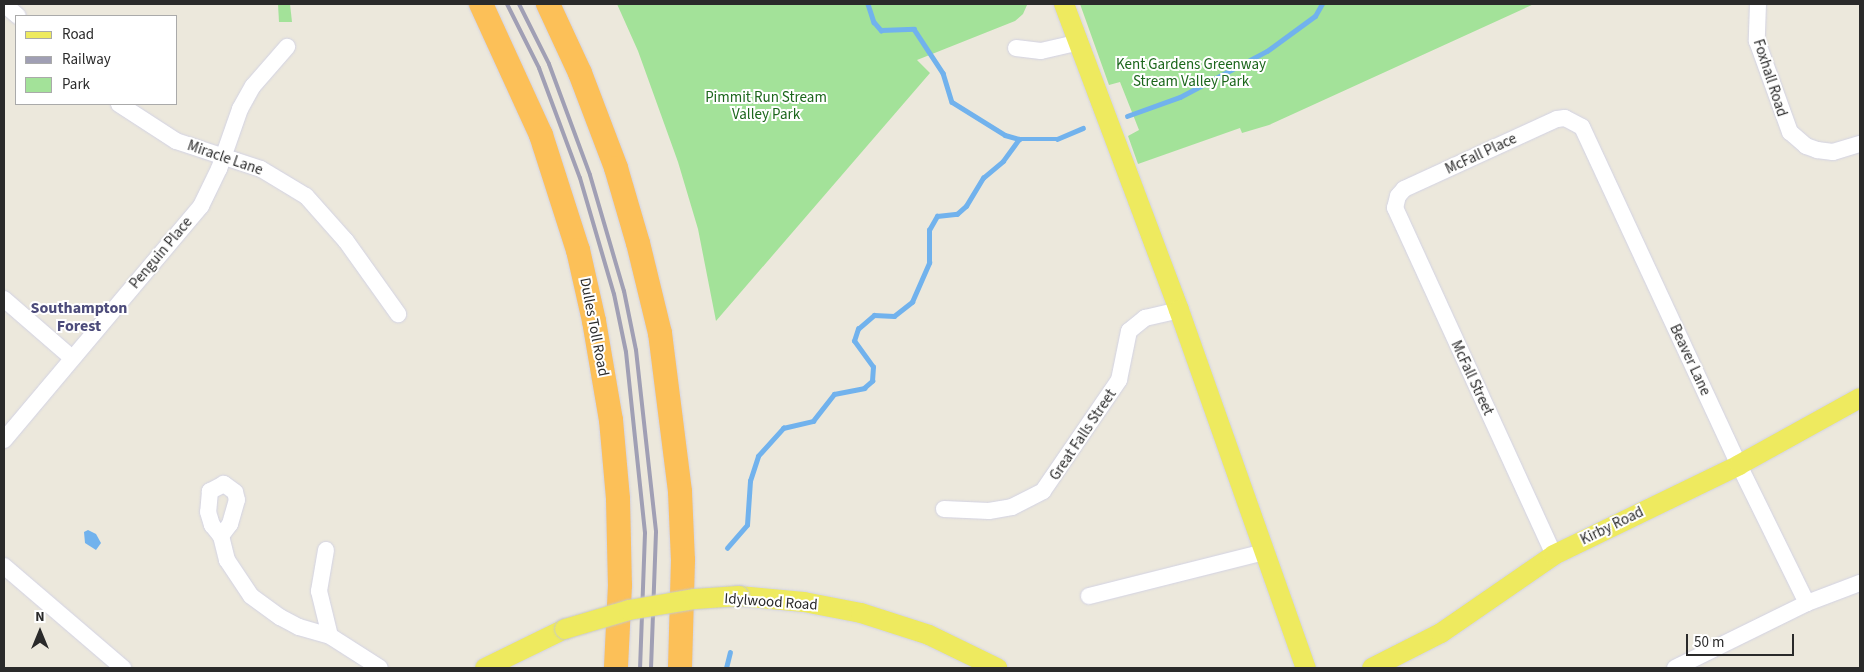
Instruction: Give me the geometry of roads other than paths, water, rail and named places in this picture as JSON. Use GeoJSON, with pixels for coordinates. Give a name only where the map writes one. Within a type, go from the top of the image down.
{"type":"FeatureCollection","features":[{"type":"Feature","properties":{"kind":"highway","name":"Dulles Toll Road"},"geometry":{"type":"LineString","coordinates":[[481,4],[541,135],[578,250],[594,321],[611,420],[618,490],[620,585],[616,668]]}},
{"type":"Feature","properties":{"kind":"highway"},"geometry":{"type":"LineString","coordinates":[[548,4],[580,73],[616,168],[638,243],[660,333],[680,492],[683,560],[680,668]]}},
{"type":"Feature","properties":{"kind":"main road"},"geometry":{"type":"LineString","coordinates":[[1064,4],[1179,310],[1306,668]]}},
{"type":"Feature","properties":{"kind":"main road","name":"Kirby Road"},"geometry":{"type":"LineString","coordinates":[[1372,668],[1441,633],[1554,555],[1738,465],[1860,398]]}},
{"type":"Feature","properties":{"kind":"main road","name":"Idylwood Road"},"geometry":{"type":"LineString","coordinates":[[485,668],[565,629],[637,609],[695,599],[739,596],[804,602],[862,613],[928,635],[997,668]]}},
{"type":"Feature","properties":{"kind":"street"},"geometry":{"type":"LineString","coordinates":[[4,4],[17,15]]}},
{"type":"Feature","properties":{"kind":"street","name":"Foxhall Road"},"geometry":{"type":"LineString","coordinates":[[1758,4],[1757,41],[1790,132],[1817,150],[1833,152],[1860,144]]}},
{"type":"Feature","properties":{"kind":"street"},"geometry":{"type":"LineString","coordinates":[[1016,48],[1041,51],[1079,42]]}},
{"type":"Feature","properties":{"kind":"street","name":"Penguin Place"},"geometry":{"type":"LineString","coordinates":[[4,440],[200,206],[223,154],[240,108],[253,86],[287,47]]}},
{"type":"Feature","properties":{"kind":"street","name":"Miracle Lane"},"geometry":{"type":"LineString","coordinates":[[121,105],[151,127],[176,141],[223,154],[261,169],[306,196],[346,241],[398,314]]}},
{"type":"Feature","properties":{"kind":"street","name":"McFall Place"},"geometry":{"type":"LineString","coordinates":[[1391,198],[1404,189],[1556,119],[1573,115]]}},
{"type":"Feature","properties":{"kind":"street","name":"Beaver Lane"},"geometry":{"type":"LineString","coordinates":[[1573,115],[1582,127],[1738,465],[1807,603]]}},
{"type":"Feature","properties":{"kind":"street","name":"McFall Street"},"geometry":{"type":"LineString","coordinates":[[1391,198],[1397,217],[1554,555]]}},
{"type":"Feature","properties":{"kind":"street"},"geometry":{"type":"LineString","coordinates":[[4,299],[72,358]]}},
{"type":"Feature","properties":{"kind":"street","name":"Great Falls Street"},"geometry":{"type":"LineString","coordinates":[[944,509],[989,511],[1012,507],[1043,491],[1119,380],[1129,331],[1145,318],[1179,310]]}},
{"type":"Feature","properties":{"kind":"street"},"geometry":{"type":"LineString","coordinates":[[221,536],[227,560],[251,596],[299,627],[330,636],[380,668]]}},
{"type":"Feature","properties":{"kind":"street"},"geometry":{"type":"LineString","coordinates":[[326,550],[319,591],[330,636]]}},
{"type":"Feature","properties":{"kind":"street"},"geometry":{"type":"LineString","coordinates":[[1089,596],[1264,552]]}},
{"type":"Feature","properties":{"kind":"street"},"geometry":{"type":"LineString","coordinates":[[4,566],[123,668]]}},
{"type":"Feature","properties":{"kind":"street"},"geometry":{"type":"LineString","coordinates":[[1675,668],[1807,603],[1860,584]]}},
{"type":"Feature","properties":{"kind":"water"},"geometry":{"type":"Polygon","coordinates":[[[88,530],[96,534],[101,543],[96,550],[85,543],[84,532],[88,530]]]}},
{"type":"Feature","properties":{"kind":"waterway"},"geometry":{"type":"LineString","coordinates":[[868,4],[874,22],[881,30],[914,29],[943,73],[952,102],[1005,135],[1019,139],[1057,139],[1083,128]]}},
{"type":"Feature","properties":{"kind":"waterway"},"geometry":{"type":"LineString","coordinates":[[1127,116],[1180,97],[1267,51],[1315,16],[1322,4]]}},
{"type":"Feature","properties":{"kind":"waterway"},"geometry":{"type":"LineString","coordinates":[[727,548],[747,525],[750,481],[758,456],[783,428],[813,421],[834,394],[864,388],[872,381],[873,367],[854,341],[858,329],[874,315],[894,316],[912,302],[929,263],[929,230],[937,216],[957,214],[966,206],[983,178],[1003,161],[1019,139]]}},
{"type":"Feature","properties":{"kind":"waterway"},"geometry":{"type":"LineString","coordinates":[[726,668],[730,652]]}},
{"type":"Feature","properties":{"kind":"railway"},"geometry":{"type":"LineString","coordinates":[[507,4],[539,68],[580,178],[614,294],[626,352],[645,533],[640,668]]}},
{"type":"Feature","properties":{"kind":"railway"},"geometry":{"type":"LineString","coordinates":[[519,4],[549,64],[590,175],[624,291],[636,350],[656,532],[651,668]]}},
{"type":"Feature","properties":{"kind":"district","name":"Southampton Forest"},"geometry":{"type":"Point","coordinates":[79,317]}},
{"type":"Feature","properties":{"kind":"park label","name":"Kent Gardens Greenway Stream Valley Park"},"geometry":{"type":"Point","coordinates":[1191,72]}},
{"type":"Feature","properties":{"kind":"park label","name":"Pimmit Run Stream Valley Park"},"geometry":{"type":"Point","coordinates":[766,106]}}]}
